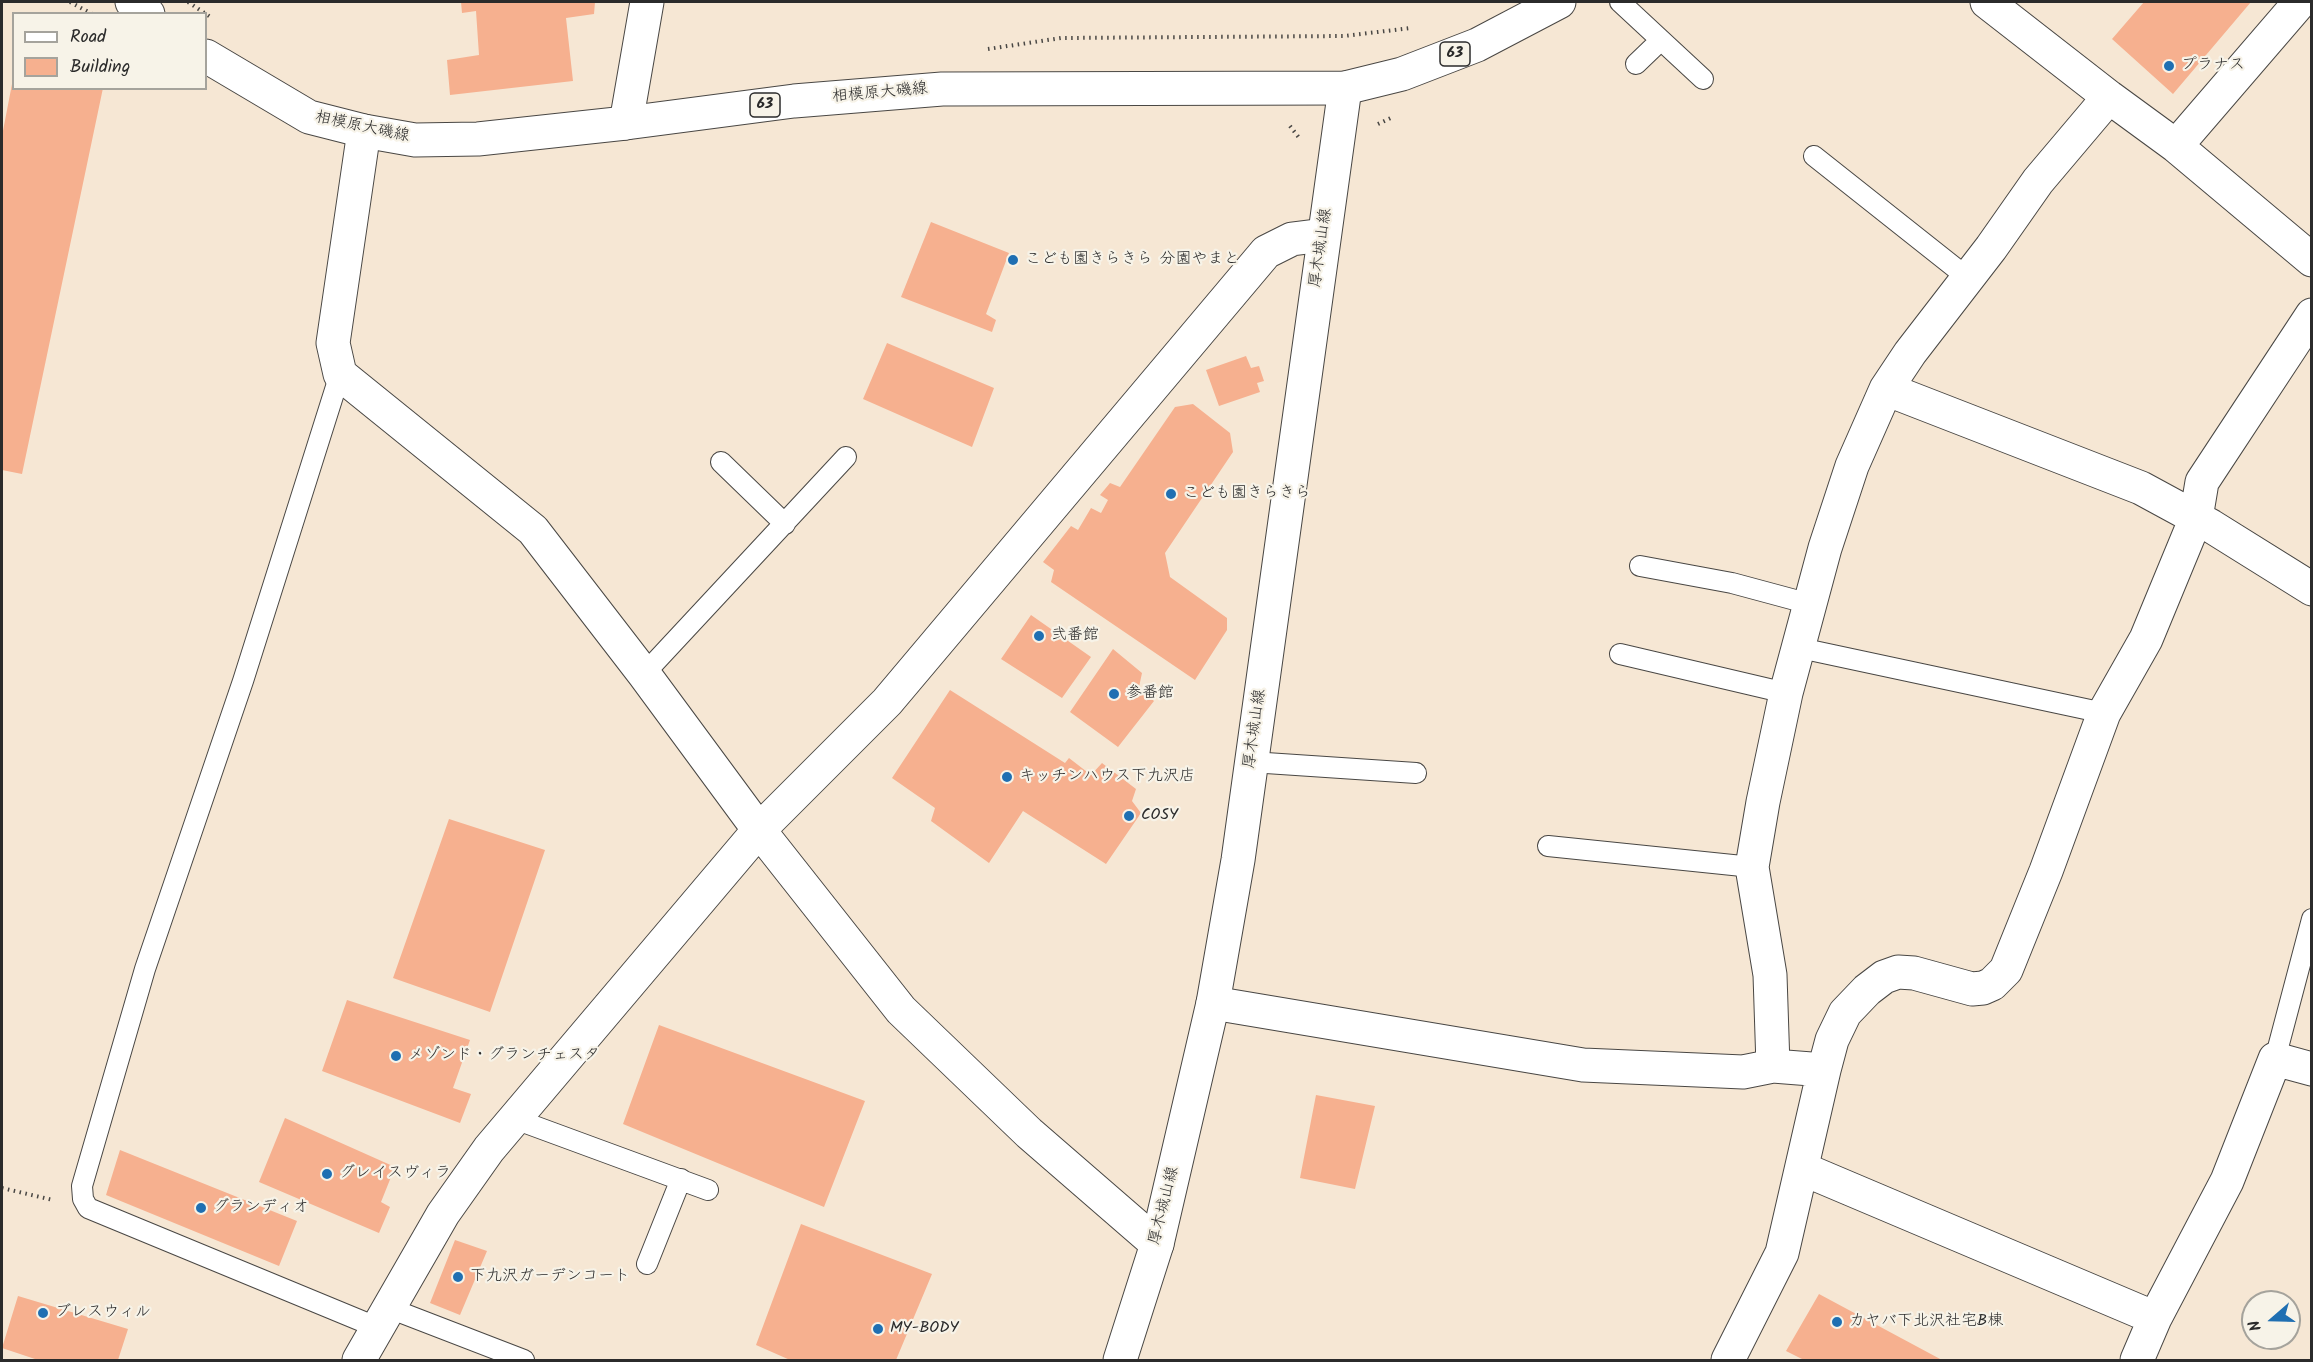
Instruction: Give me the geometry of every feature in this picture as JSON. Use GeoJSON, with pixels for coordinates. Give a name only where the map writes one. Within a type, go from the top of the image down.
{"type":"FeatureCollection","features":[{"type":"Feature","properties":{"kind":"street"},"geometry":{"type":"LineString","coordinates":[[132,2],[145,12]]}},
{"type":"Feature","properties":{"kind":"street"},"geometry":{"type":"LineString","coordinates":[[626,123],[647,2]]}},
{"type":"Feature","properties":{"kind":"street","name":"相模原大磯線"},"geometry":{"type":"LineString","coordinates":[[207,57],[309,117],[364,131],[415,140],[478,139],[794,101],[942,88],[1345,88],[1402,74],[1459,52],[1559,2]]}},
{"type":"Feature","properties":{"kind":"street"},"geometry":{"type":"LineString","coordinates":[[1987,2],[2176,146],[2312,260]]}},
{"type":"Feature","properties":{"kind":"street"},"geometry":{"type":"LineString","coordinates":[[2176,146],[2300,2]]}},
{"type":"Feature","properties":{"kind":"street","name":"厚木城山線"},"geometry":{"type":"LineString","coordinates":[[1120,1360],[1157,1245],[1213,1003],[1238,860],[1345,88]]}},
{"type":"Feature","properties":{"kind":"street"},"geometry":{"type":"LineString","coordinates":[[1773,1066],[1770,975],[1752,867],[1762,802],[1786,693],[1800,648],[1825,548],[1852,466],[1886,389],[1910,353],[2038,181],[2109,97]]}},
{"type":"Feature","properties":{"kind":"street"},"geometry":{"type":"LineString","coordinates":[[364,131],[333,343],[340,374],[533,530],[644,674],[759,830],[901,1010],[1029,1133],[1157,1245]]}},
{"type":"Feature","properties":{"kind":"street"},"geometry":{"type":"LineString","coordinates":[[359,1360],[443,1214],[489,1149],[759,830],[887,702],[1266,252],[1292,239],[1324,235]]}},
{"type":"Feature","properties":{"kind":"street"},"geometry":{"type":"LineString","coordinates":[[1728,1360],[1782,1253],[1824,1070],[1832,1040],[1845,1013],[1866,990],[1884,977],[1898,972],[1914,973],[1972,989],[1983,988],[2000,978],[2006,970],[2046,871],[2104,713],[2146,639],[2196,518],[2202,482],[2312,315]]}},
{"type":"Feature","properties":{"kind":"street"},"geometry":{"type":"LineString","coordinates":[[1886,389],[2141,488],[2196,518],[2312,589]]}},
{"type":"Feature","properties":{"kind":"street"},"geometry":{"type":"LineString","coordinates":[[1213,1003],[1583,1065],[1743,1072],[1773,1066],[1824,1070]]}},
{"type":"Feature","properties":{"kind":"street"},"geometry":{"type":"LineString","coordinates":[[2137,1360],[2155,1318],[2227,1181],[2275,1059],[2312,1069]]}},
{"type":"Feature","properties":{"kind":"street"},"geometry":{"type":"LineString","coordinates":[[1803,1169],[2155,1318]]}},
{"type":"Feature","properties":{"kind":"lane"},"geometry":{"type":"LineString","coordinates":[[1620,2],[1703,79]]}},
{"type":"Feature","properties":{"kind":"lane"},"geometry":{"type":"LineString","coordinates":[[1636,64],[1661,40]]}},
{"type":"Feature","properties":{"kind":"lane"},"geometry":{"type":"LineString","coordinates":[[1814,156],[1968,278]]}},
{"type":"Feature","properties":{"kind":"lane"},"geometry":{"type":"LineString","coordinates":[[340,374],[243,681],[145,969],[82,1186],[83,1198],[88,1208],[382,1317],[524,1360]]}},
{"type":"Feature","properties":{"kind":"lane"},"geometry":{"type":"LineString","coordinates":[[644,674],[846,457]]}},
{"type":"Feature","properties":{"kind":"lane"},"geometry":{"type":"LineString","coordinates":[[721,462],[784,524]]}},
{"type":"Feature","properties":{"kind":"lane"},"geometry":{"type":"LineString","coordinates":[[1640,566],[1732,583],[1810,604]]}},
{"type":"Feature","properties":{"kind":"lane"},"geometry":{"type":"LineString","coordinates":[[1800,648],[2104,713]]}},
{"type":"Feature","properties":{"kind":"lane"},"geometry":{"type":"LineString","coordinates":[[1620,654],[1786,693]]}},
{"type":"Feature","properties":{"kind":"lane"},"geometry":{"type":"LineString","coordinates":[[1251,762],[1416,773]]}},
{"type":"Feature","properties":{"kind":"lane"},"geometry":{"type":"LineString","coordinates":[[1548,846],[1752,867]]}},
{"type":"Feature","properties":{"kind":"lane"},"geometry":{"type":"LineString","coordinates":[[2275,1059],[2312,919]]}},
{"type":"Feature","properties":{"kind":"lane"},"geometry":{"type":"LineString","coordinates":[[516,1119],[708,1190]]}},
{"type":"Feature","properties":{"kind":"lane"},"geometry":{"type":"LineString","coordinates":[[647,1264],[681,1179]]}},
{"type":"Feature","properties":{"kind":"path"},"geometry":{"type":"LineString","coordinates":[[70,2],[88,12]]}},
{"type":"Feature","properties":{"kind":"path"},"geometry":{"type":"LineString","coordinates":[[188,2],[203,12]]}},
{"type":"Feature","properties":{"kind":"path"},"geometry":{"type":"LineString","coordinates":[[207,15],[219,23]]}},
{"type":"Feature","properties":{"kind":"path"},"geometry":{"type":"LineString","coordinates":[[2,1188],[88,1208]]}},
{"type":"Feature","properties":{"kind":"building"},"geometry":{"type":"Polygon","coordinates":[[[461,2],[595,2],[594,14],[566,18],[573,81],[450,95],[447,60],[479,55],[476,11],[462,13],[461,2]]]}},
{"type":"Feature","properties":{"kind":"building","name":"プラナス"},"geometry":{"type":"Polygon","coordinates":[[[2144,2],[2251,2],[2173,94],[2112,39],[2144,2]]]}},
{"type":"Feature","properties":{"kind":"building"},"geometry":{"type":"Polygon","coordinates":[[[12,84],[12,90],[103,90],[22,474],[2,470],[2,136],[12,84]]]}},
{"type":"Feature","properties":{"kind":"building"},"geometry":{"type":"Polygon","coordinates":[[[931,222],[1009,253],[986,314],[996,320],[992,332],[901,297],[931,222]]]}},
{"type":"Feature","properties":{"kind":"building"},"geometry":{"type":"Polygon","coordinates":[[[887,343],[994,388],[972,447],[863,399],[887,343]]]}},
{"type":"Feature","properties":{"kind":"building"},"geometry":{"type":"Polygon","coordinates":[[[1246,356],[1251,368],[1259,366],[1264,381],[1257,383],[1260,392],[1219,406],[1206,370],[1246,356]]]}},
{"type":"Feature","properties":{"kind":"building"},"geometry":{"type":"Polygon","coordinates":[[[1193,404],[1230,433],[1233,452],[1165,553],[1170,577],[1227,618],[1227,630],[1195,680],[1051,582],[1054,570],[1043,562],[1071,526],[1078,530],[1091,508],[1101,513],[1108,500],[1100,495],[1110,483],[1120,487],[1175,407],[1193,404]]]}},
{"type":"Feature","properties":{"kind":"building","name":"弐番館"},"geometry":{"type":"Polygon","coordinates":[[[1031,615],[1091,657],[1062,698],[1001,659],[1031,615]]]}},
{"type":"Feature","properties":{"kind":"building","name":"参番館"},"geometry":{"type":"Polygon","coordinates":[[[1113,649],[1142,673],[1139,687],[1154,701],[1118,747],[1070,712],[1113,649]]]}},
{"type":"Feature","properties":{"kind":"building","name":"キッチンハウス下九沢店"},"geometry":{"type":"Polygon","coordinates":[[[950,690],[1065,763],[1069,758],[1091,775],[1102,763],[1136,789],[1132,801],[1141,813],[1106,864],[1023,811],[989,863],[931,821],[935,808],[892,778],[950,690]]]}},
{"type":"Feature","properties":{"kind":"building"},"geometry":{"type":"Polygon","coordinates":[[[449,819],[545,850],[490,1012],[393,978],[449,819]]]}},
{"type":"Feature","properties":{"kind":"building","name":"メゾンド・グランチェスタ"},"geometry":{"type":"Polygon","coordinates":[[[347,1000],[470,1040],[453,1088],[471,1094],[460,1123],[322,1071],[347,1000]]]}},
{"type":"Feature","properties":{"kind":"building"},"geometry":{"type":"Polygon","coordinates":[[[659,1025],[865,1101],[824,1207],[623,1124],[659,1025]]]}},
{"type":"Feature","properties":{"kind":"building"},"geometry":{"type":"Polygon","coordinates":[[[1316,1095],[1375,1106],[1355,1189],[1300,1178],[1316,1095]]]}},
{"type":"Feature","properties":{"kind":"building","name":"グレイスヴィラ"},"geometry":{"type":"Polygon","coordinates":[[[285,1118],[395,1167],[381,1202],[390,1207],[379,1233],[259,1182],[285,1118]]]}},
{"type":"Feature","properties":{"kind":"building","name":"グランディオ"},"geometry":{"type":"Polygon","coordinates":[[[120,1150],[297,1221],[279,1266],[106,1195],[120,1150]]]}},
{"type":"Feature","properties":{"kind":"building"},"geometry":{"type":"Polygon","coordinates":[[[801,1224],[932,1274],[896,1360],[790,1360],[756,1345],[801,1224]]]}},
{"type":"Feature","properties":{"kind":"building","name":"下九沢ガーデンコート"},"geometry":{"type":"Polygon","coordinates":[[[455,1240],[487,1251],[460,1315],[430,1303],[455,1240]]]}},
{"type":"Feature","properties":{"kind":"building","name":"カヤバ下北沢社宅B棟"},"geometry":{"type":"Polygon","coordinates":[[[1819,1294],[1942,1360],[1804,1360],[1786,1351],[1819,1294]]]}},
{"type":"Feature","properties":{"kind":"building","name":"ブレスウィル"},"geometry":{"type":"Polygon","coordinates":[[[18,1296],[128,1329],[118,1360],[38,1360],[2,1348],[18,1296]]]}},
{"type":"Feature","properties":{"kind":"place","name":"プラナス"},"geometry":{"type":"Point","coordinates":[2169,66]}},
{"type":"Feature","properties":{"kind":"place","name":"こども園きらきら 分園やまと"},"geometry":{"type":"Point","coordinates":[1013,260]}},
{"type":"Feature","properties":{"kind":"place","name":"こども園きらきら"},"geometry":{"type":"Point","coordinates":[1171,494]}},
{"type":"Feature","properties":{"kind":"place","name":"弐番館"},"geometry":{"type":"Point","coordinates":[1039,636]}},
{"type":"Feature","properties":{"kind":"place","name":"参番館"},"geometry":{"type":"Point","coordinates":[1114,694]}},
{"type":"Feature","properties":{"kind":"place","name":"キッチンハウス下九沢店"},"geometry":{"type":"Point","coordinates":[1007,777]}},
{"type":"Feature","properties":{"kind":"place","name":"COSY"},"geometry":{"type":"Point","coordinates":[1129,816]}},
{"type":"Feature","properties":{"kind":"place","name":"メゾンド・グランチェスタ"},"geometry":{"type":"Point","coordinates":[396,1056]}},
{"type":"Feature","properties":{"kind":"place","name":"グレイスヴィラ"},"geometry":{"type":"Point","coordinates":[327,1174]}},
{"type":"Feature","properties":{"kind":"place","name":"グランディオ"},"geometry":{"type":"Point","coordinates":[201,1208]}},
{"type":"Feature","properties":{"kind":"place","name":"下九沢ガーデンコート"},"geometry":{"type":"Point","coordinates":[458,1277]}},
{"type":"Feature","properties":{"kind":"place","name":"ブレスウィル"},"geometry":{"type":"Point","coordinates":[43,1313]}},
{"type":"Feature","properties":{"kind":"place","name":"カヤバ下北沢社宅B棟"},"geometry":{"type":"Point","coordinates":[1837,1322]}},
{"type":"Feature","properties":{"kind":"place","name":"MY-BODY"},"geometry":{"type":"Point","coordinates":[878,1329]}}]}
